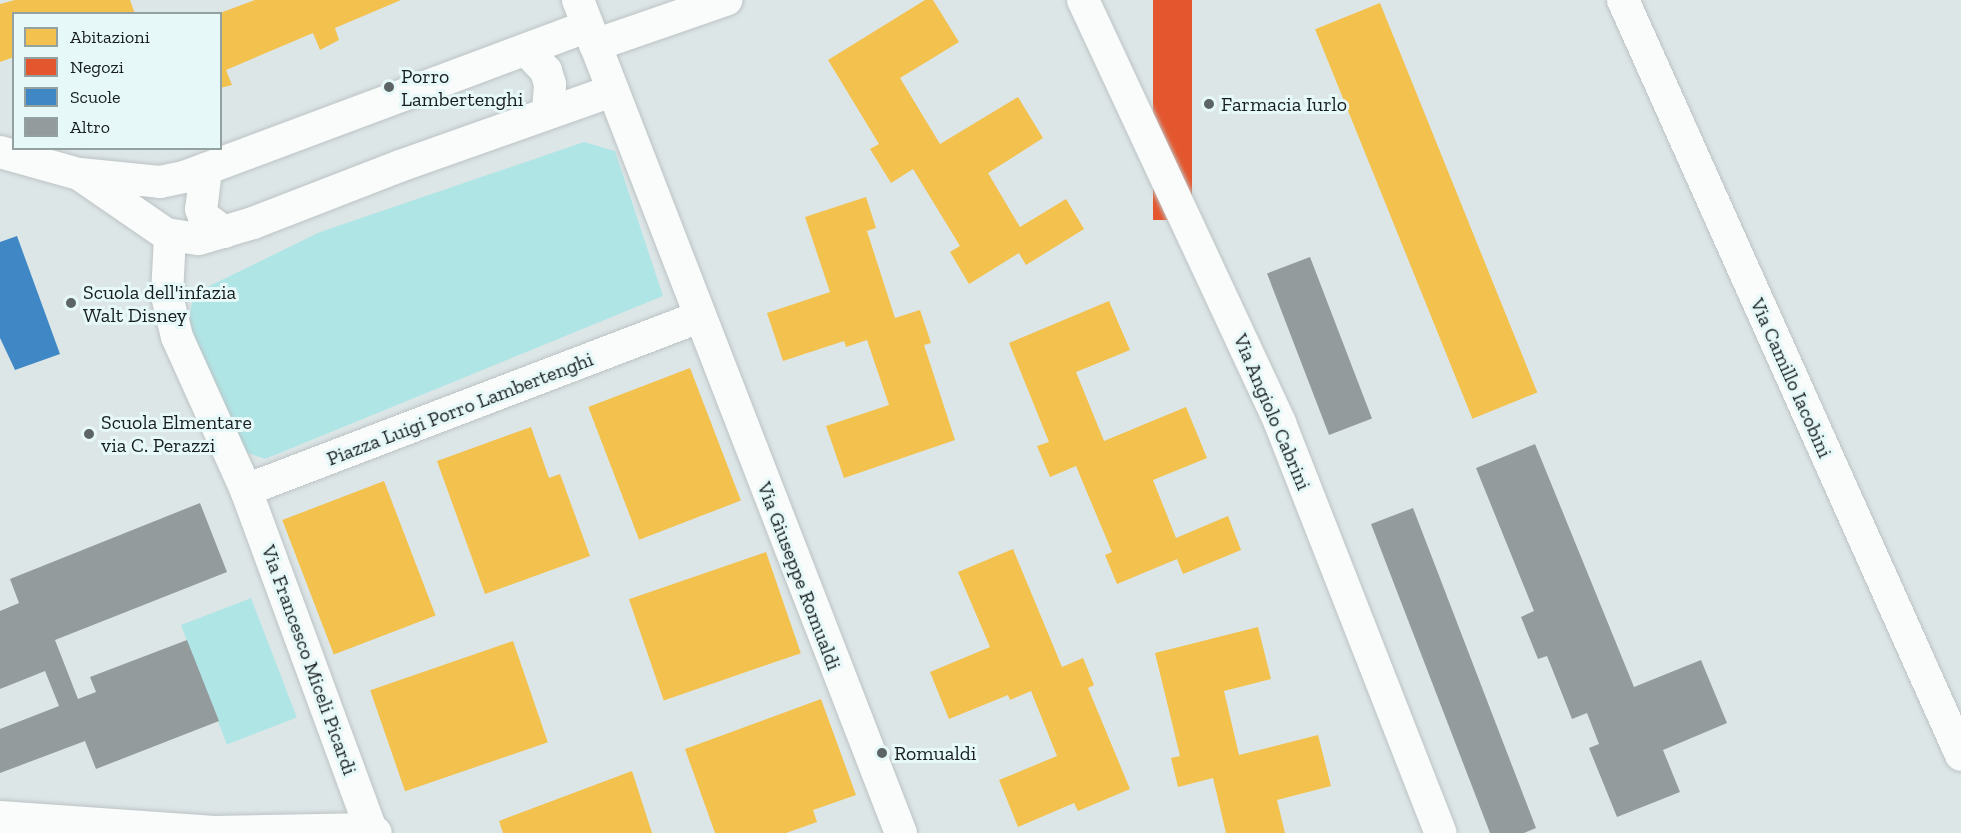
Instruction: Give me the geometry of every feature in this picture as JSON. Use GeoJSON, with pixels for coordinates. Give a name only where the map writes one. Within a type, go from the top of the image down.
{"type":"FeatureCollection","features":[{"type":"Feature","properties":{"kind":"street"},"geometry":{"type":"LineString","coordinates":[[0,152],[79,174],[160,182],[206,170],[526,50],[587,24],[726,0]]}},
{"type":"Feature","properties":{"kind":"street","name":"Via Angiolo Cabrini"},"geometry":{"type":"LineString","coordinates":[[1083,0],[1280,423],[1441,833]]}},
{"type":"Feature","properties":{"kind":"street","name":"Via Camillo Iacobini"},"geometry":{"type":"LineString","coordinates":[[1623,0],[1961,755]]}},
{"type":"Feature","properties":{"kind":"street"},"geometry":{"type":"LineString","coordinates":[[587,24],[699,317]]}},
{"type":"Feature","properties":{"kind":"street"},"geometry":{"type":"LineString","coordinates":[[526,50],[546,71],[550,84],[549,113]]}},
{"type":"Feature","properties":{"kind":"street"},"geometry":{"type":"LineString","coordinates":[[79,174],[170,236],[187,240],[224,232],[612,91]]}},
{"type":"Feature","properties":{"kind":"street"},"geometry":{"type":"LineString","coordinates":[[206,170],[201,209],[204,217],[224,232]]}},
{"type":"Feature","properties":{"kind":"street"},"geometry":{"type":"LineString","coordinates":[[170,236],[167,296],[173,325],[246,490]]}},
{"type":"Feature","properties":{"kind":"street","name":"Piazza Luigi Porro Lambertenghi"},"geometry":{"type":"LineString","coordinates":[[246,490],[699,317]]}},
{"type":"Feature","properties":{"kind":"street","name":"Via Giuseppe Romualdi"},"geometry":{"type":"LineString","coordinates":[[699,317],[901,833]]}},
{"type":"Feature","properties":{"kind":"street","name":"Via Francesco Miceli Picardi"},"geometry":{"type":"LineString","coordinates":[[246,490],[374,831]]}},
{"type":"Feature","properties":{"kind":"street"},"geometry":{"type":"LineString","coordinates":[[0,817],[214,832],[374,831]]}},
{"type":"Feature","properties":{"kind":"shaded area"},"geometry":{"type":"Polygon","coordinates":[[[584,142],[615,151],[663,296],[265,459],[242,451],[212,391],[189,323],[193,294],[320,232],[584,142]]]}},
{"type":"Feature","properties":{"kind":"shaded area"},"geometry":{"type":"Polygon","coordinates":[[[251,598],[297,717],[227,744],[181,625],[251,598]]]}},
{"type":"Feature","properties":{"kind":"building: Abitazioni"},"geometry":{"type":"Polygon","coordinates":[[[15,0],[130,0],[134,12],[12,12],[12,58],[0,62],[0,4],[15,0]]]}},
{"type":"Feature","properties":{"kind":"building: Abitazioni"},"geometry":{"type":"Polygon","coordinates":[[[255,0],[401,0],[335,28],[339,40],[320,50],[313,33],[226,70],[232,85],[222,88],[222,12],[255,0]]]}},
{"type":"Feature","properties":{"kind":"building: Abitazioni"},"geometry":{"type":"Polygon","coordinates":[[[925,0],[933,0],[959,42],[900,78],[940,144],[1018,97],[1043,138],[988,173],[1020,227],[1066,199],[1084,229],[1026,265],[1019,253],[969,284],[950,252],[960,246],[913,169],[891,183],[870,149],[879,144],[828,60],[925,0]]]}},
{"type":"Feature","properties":{"kind":"building: Abitazioni"},"geometry":{"type":"Polygon","coordinates":[[[1380,3],[1537,392],[1472,419],[1315,29],[1380,3]]]}},
{"type":"Feature","properties":{"kind":"building: Abitazioni"},"geometry":{"type":"Polygon","coordinates":[[[866,197],[876,228],[867,231],[895,318],[920,310],[931,343],[924,345],[955,440],[844,478],[826,426],[889,405],[867,340],[846,347],[844,341],[783,361],[767,313],[830,292],[805,217],[866,197]]]}},
{"type":"Feature","properties":{"kind":"building: Abitazioni"},"geometry":{"type":"Polygon","coordinates":[[[1109,301],[1130,350],[1076,372],[1104,441],[1186,407],[1207,458],[1153,480],[1176,538],[1228,516],[1241,550],[1183,574],[1177,559],[1117,584],[1105,555],[1112,552],[1076,466],[1050,477],[1037,446],[1049,442],[1009,343],[1109,301]]]}},
{"type":"Feature","properties":{"kind":"building: Abitazioni"},"geometry":{"type":"Polygon","coordinates":[[[690,368],[741,501],[639,540],[588,407],[690,368]]]}},
{"type":"Feature","properties":{"kind":"building: Abitazioni"},"geometry":{"type":"Polygon","coordinates":[[[531,427],[549,478],[560,474],[590,556],[485,594],[437,461],[531,427]]]}},
{"type":"Feature","properties":{"kind":"building: Abitazioni"},"geometry":{"type":"Polygon","coordinates":[[[384,481],[436,615],[334,654],[282,520],[384,481]]]}},
{"type":"Feature","properties":{"kind":"building: Abitazioni"},"geometry":{"type":"Polygon","coordinates":[[[1013,549],[1062,667],[1083,658],[1094,685],[1088,688],[1130,789],[1078,811],[1074,803],[1018,827],[999,780],[1057,756],[1031,691],[1010,700],[1008,695],[949,719],[930,672],[990,647],[958,572],[1013,549]]]}},
{"type":"Feature","properties":{"kind":"building: Abitazioni"},"geometry":{"type":"Polygon","coordinates":[[[766,552],[801,653],[664,700],[629,599],[766,552]]]}},
{"type":"Feature","properties":{"kind":"building: Abitazioni"},"geometry":{"type":"Polygon","coordinates":[[[1258,627],[1271,679],[1224,691],[1239,755],[1318,735],[1331,786],[1277,800],[1285,833],[1226,833],[1213,778],[1178,787],[1171,758],[1180,756],[1155,653],[1258,627]]]}},
{"type":"Feature","properties":{"kind":"building: Abitazioni"},"geometry":{"type":"Polygon","coordinates":[[[513,641],[548,742],[405,791],[370,690],[513,641]]]}},
{"type":"Feature","properties":{"kind":"building: Abitazioni"},"geometry":{"type":"Polygon","coordinates":[[[821,699],[856,795],[813,810],[817,822],[786,833],[715,833],[685,749],[821,699]]]}},
{"type":"Feature","properties":{"kind":"building: Abitazioni"},"geometry":{"type":"Polygon","coordinates":[[[632,771],[652,833],[503,833],[499,821],[632,771]]]}},
{"type":"Feature","properties":{"kind":"building: Negozi"},"geometry":{"type":"Polygon","coordinates":[[[1153,0],[1192,0],[1192,220],[1153,220],[1153,0]]]}},
{"type":"Feature","properties":{"kind":"building: Scuole"},"geometry":{"type":"Polygon","coordinates":[[[17,236],[60,354],[15,370],[0,338],[0,242],[17,236]]]}},
{"type":"Feature","properties":{"kind":"building: Altro"},"geometry":{"type":"Polygon","coordinates":[[[1310,257],[1372,419],[1329,435],[1267,273],[1310,257]]]}},
{"type":"Feature","properties":{"kind":"building: Altro"},"geometry":{"type":"Polygon","coordinates":[[[1535,444],[1634,687],[1701,660],[1727,723],[1663,750],[1680,792],[1617,817],[1589,748],[1599,744],[1587,713],[1572,719],[1547,656],[1538,659],[1521,617],[1534,611],[1476,468],[1535,444]]]}},
{"type":"Feature","properties":{"kind":"building: Altro"},"geometry":{"type":"Polygon","coordinates":[[[200,503],[227,572],[55,640],[78,699],[96,692],[90,677],[187,640],[219,721],[96,769],[85,741],[0,773],[0,729],[59,706],[45,671],[0,689],[0,611],[19,603],[10,579],[200,503]]]}},
{"type":"Feature","properties":{"kind":"building: Altro"},"geometry":{"type":"Polygon","coordinates":[[[1413,508],[1536,828],[1524,833],[1490,833],[1371,524],[1413,508]]]}},
{"type":"Feature","properties":{"kind":"place","name":"Porro Lambertenghi"},"geometry":{"type":"Point","coordinates":[389,87]}},
{"type":"Feature","properties":{"kind":"place","name":"Farmacia Iurlo"},"geometry":{"type":"Point","coordinates":[1209,104]}},
{"type":"Feature","properties":{"kind":"place","name":"Scuola dell'infazia Walt Disney"},"geometry":{"type":"Point","coordinates":[71,303]}},
{"type":"Feature","properties":{"kind":"place","name":"Scuola Elmentare via C. Perazzi"},"geometry":{"type":"Point","coordinates":[89,434]}},
{"type":"Feature","properties":{"kind":"place","name":"Romualdi"},"geometry":{"type":"Point","coordinates":[882,753]}}]}
